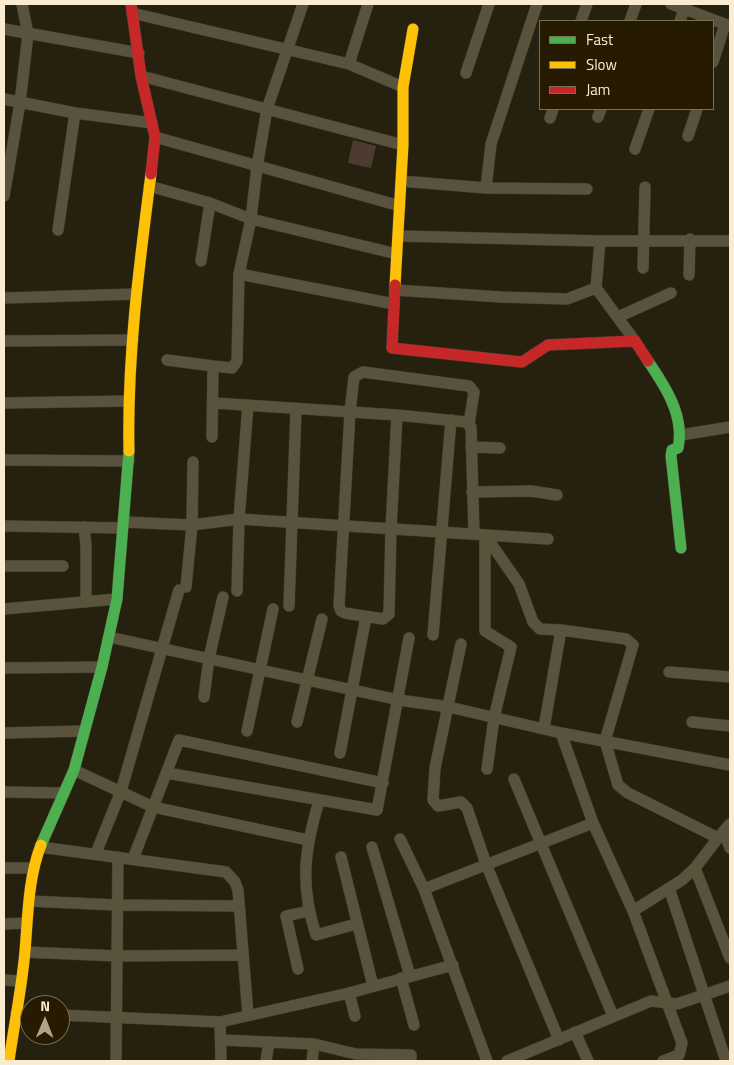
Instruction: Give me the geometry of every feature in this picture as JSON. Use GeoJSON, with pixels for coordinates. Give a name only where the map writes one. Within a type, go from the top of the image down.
{"type":"FeatureCollection","features":[{"type":"Feature","properties":{"kind":"street"},"geometry":{"type":"LineString","coordinates":[[4,196],[7,161],[20,103],[28,34],[22,4]]}},
{"type":"Feature","properties":{"kind":"street"},"geometry":{"type":"LineString","coordinates":[[167,360],[232,368],[237,362],[239,274],[251,219],[257,167],[267,109],[303,4]]}},
{"type":"Feature","properties":{"kind":"street"},"geometry":{"type":"LineString","coordinates":[[349,64],[368,4]]}},
{"type":"Feature","properties":{"kind":"street"},"geometry":{"type":"LineString","coordinates":[[466,73],[489,4]]}},
{"type":"Feature","properties":{"kind":"street"},"geometry":{"type":"LineString","coordinates":[[486,188],[491,144],[537,4]]}},
{"type":"Feature","properties":{"kind":"street"},"geometry":{"type":"LineString","coordinates":[[581,20],[587,4]]}},
{"type":"Feature","properties":{"kind":"street"},"geometry":{"type":"LineString","coordinates":[[630,20],[636,4]]}},
{"type":"Feature","properties":{"kind":"street"},"geometry":{"type":"LineString","coordinates":[[671,4],[685,6],[728,25],[714,60]]}},
{"type":"Feature","properties":{"kind":"street"},"geometry":{"type":"LineString","coordinates":[[680,20],[685,6]]}},
{"type":"Feature","properties":{"kind":"street"},"geometry":{"type":"LineString","coordinates":[[9,1061],[25,952],[26,923],[34,868],[40,847],[74,770],[102,667],[117,600],[128,461],[128,401],[136,294],[155,137],[141,76],[131,8],[349,64],[403,87]]}},
{"type":"Feature","properties":{"kind":"street"},"geometry":{"type":"LineString","coordinates":[[4,29],[139,53]]}},
{"type":"Feature","properties":{"kind":"street"},"geometry":{"type":"LineString","coordinates":[[414,29],[403,87],[403,145],[392,348],[522,362],[548,345],[635,341]]}},
{"type":"Feature","properties":{"kind":"street"},"geometry":{"type":"LineString","coordinates":[[141,76],[403,145]]}},
{"type":"Feature","properties":{"kind":"street"},"geometry":{"type":"LineString","coordinates":[[4,98],[20,103],[75,113],[152,123]]}},
{"type":"Feature","properties":{"kind":"street"},"geometry":{"type":"LineString","coordinates":[[635,149],[649,110]]}},
{"type":"Feature","properties":{"kind":"street"},"geometry":{"type":"LineString","coordinates":[[688,136],[697,110]]}},
{"type":"Feature","properties":{"kind":"street"},"geometry":{"type":"LineString","coordinates":[[58,230],[75,113]]}},
{"type":"Feature","properties":{"kind":"street"},"geometry":{"type":"LineString","coordinates":[[155,137],[400,206]]}},
{"type":"Feature","properties":{"kind":"street"},"geometry":{"type":"LineString","coordinates":[[401,181],[486,188],[588,189]]}},
{"type":"Feature","properties":{"kind":"street"},"geometry":{"type":"LineString","coordinates":[[149,186],[210,203],[251,219],[397,254]]}},
{"type":"Feature","properties":{"kind":"street"},"geometry":{"type":"LineString","coordinates":[[643,268],[644,187]]}},
{"type":"Feature","properties":{"kind":"street"},"geometry":{"type":"LineString","coordinates":[[201,261],[210,203]]}},
{"type":"Feature","properties":{"kind":"street"},"geometry":{"type":"LineString","coordinates":[[398,236],[600,241],[730,241]]}},
{"type":"Feature","properties":{"kind":"street"},"geometry":{"type":"LineString","coordinates":[[689,274],[690,240]]}},
{"type":"Feature","properties":{"kind":"street"},"geometry":{"type":"LineString","coordinates":[[600,241],[596,288],[635,341],[674,406],[681,435],[678,448],[672,450],[671,456],[681,548]]}},
{"type":"Feature","properties":{"kind":"street"},"geometry":{"type":"LineString","coordinates":[[239,274],[394,304]]}},
{"type":"Feature","properties":{"kind":"street"},"geometry":{"type":"LineString","coordinates":[[395,290],[567,299],[596,288]]}},
{"type":"Feature","properties":{"kind":"street"},"geometry":{"type":"LineString","coordinates":[[618,317],[671,292]]}},
{"type":"Feature","properties":{"kind":"street"},"geometry":{"type":"LineString","coordinates":[[4,298],[136,294]]}},
{"type":"Feature","properties":{"kind":"street"},"geometry":{"type":"LineString","coordinates":[[4,341],[133,340]]}},
{"type":"Feature","properties":{"kind":"street"},"geometry":{"type":"LineString","coordinates":[[212,436],[214,404],[213,366]]}},
{"type":"Feature","properties":{"kind":"street"},"geometry":{"type":"LineString","coordinates":[[397,415],[390,529],[389,614],[386,618],[366,617],[345,613],[340,609],[350,412],[353,381],[356,374],[363,372],[469,386],[474,392],[469,424],[472,492],[479,535],[485,631],[511,647],[494,718],[487,769]]}},
{"type":"Feature","properties":{"kind":"street"},"geometry":{"type":"LineString","coordinates":[[4,403],[128,401]]}},
{"type":"Feature","properties":{"kind":"street"},"geometry":{"type":"LineString","coordinates":[[214,404],[397,415],[451,420],[469,424]]}},
{"type":"Feature","properties":{"kind":"street"},"geometry":{"type":"LineString","coordinates":[[237,591],[239,519],[248,405]]}},
{"type":"Feature","properties":{"kind":"street"},"geometry":{"type":"LineString","coordinates":[[289,606],[290,522],[296,409]]}},
{"type":"Feature","properties":{"kind":"street"},"geometry":{"type":"LineString","coordinates":[[434,635],[451,420]]}},
{"type":"Feature","properties":{"kind":"street"},"geometry":{"type":"LineString","coordinates":[[681,435],[730,427]]}},
{"type":"Feature","properties":{"kind":"street"},"geometry":{"type":"LineString","coordinates":[[471,447],[500,448]]}},
{"type":"Feature","properties":{"kind":"street"},"geometry":{"type":"LineString","coordinates":[[4,460],[128,461]]}},
{"type":"Feature","properties":{"kind":"street"},"geometry":{"type":"LineString","coordinates":[[96,853],[122,792],[162,649],[182,588],[192,525],[194,462]]}},
{"type":"Feature","properties":{"kind":"street"},"geometry":{"type":"LineString","coordinates":[[472,492],[531,491],[557,494]]}},
{"type":"Feature","properties":{"kind":"street"},"geometry":{"type":"LineString","coordinates":[[4,526],[192,525],[239,519],[548,539]]}},
{"type":"Feature","properties":{"kind":"street"},"geometry":{"type":"LineString","coordinates":[[84,527],[86,545],[86,602]]}},
{"type":"Feature","properties":{"kind":"street"},"geometry":{"type":"LineString","coordinates":[[479,535],[518,584],[534,622],[540,629],[626,639],[633,645],[605,741],[618,785],[628,793],[724,832],[730,848]]}},
{"type":"Feature","properties":{"kind":"street"},"geometry":{"type":"LineString","coordinates":[[4,566],[63,566]]}},
{"type":"Feature","properties":{"kind":"street"},"geometry":{"type":"LineString","coordinates":[[204,697],[209,658],[223,598]]}},
{"type":"Feature","properties":{"kind":"street"},"geometry":{"type":"LineString","coordinates":[[4,609],[117,600]]}},
{"type":"Feature","properties":{"kind":"street"},"geometry":{"type":"LineString","coordinates":[[247,731],[273,609]]}},
{"type":"Feature","properties":{"kind":"street"},"geometry":{"type":"LineString","coordinates":[[340,753],[366,617]]}},
{"type":"Feature","properties":{"kind":"street"},"geometry":{"type":"LineString","coordinates":[[297,722],[322,619]]}},
{"type":"Feature","properties":{"kind":"street"},"geometry":{"type":"LineString","coordinates":[[544,728],[561,630]]}},
{"type":"Feature","properties":{"kind":"street"},"geometry":{"type":"LineString","coordinates":[[109,637],[399,700],[449,707],[561,732],[730,765]]}},
{"type":"Feature","properties":{"kind":"street"},"geometry":{"type":"LineString","coordinates":[[167,773],[377,810],[399,700],[409,638]]}},
{"type":"Feature","properties":{"kind":"street"},"geometry":{"type":"LineString","coordinates":[[461,644],[435,768],[433,800],[438,806],[461,802],[465,804],[486,864],[559,1040]]}},
{"type":"Feature","properties":{"kind":"street"},"geometry":{"type":"LineString","coordinates":[[4,668],[102,667]]}},
{"type":"Feature","properties":{"kind":"street"},"geometry":{"type":"LineString","coordinates":[[669,672],[730,677]]}},
{"type":"Feature","properties":{"kind":"street"},"geometry":{"type":"LineString","coordinates":[[692,722],[730,726]]}},
{"type":"Feature","properties":{"kind":"street"},"geometry":{"type":"LineString","coordinates":[[4,732],[84,731]]}},
{"type":"Feature","properties":{"kind":"street"},"geometry":{"type":"LineString","coordinates":[[561,732],[593,823],[632,911],[682,1043],[679,1055],[663,1061]]}},
{"type":"Feature","properties":{"kind":"street"},"geometry":{"type":"LineString","coordinates":[[133,860],[179,740],[383,783]]}},
{"type":"Feature","properties":{"kind":"street"},"geometry":{"type":"LineString","coordinates":[[74,770],[153,808],[308,840]]}},
{"type":"Feature","properties":{"kind":"street"},"geometry":{"type":"LineString","coordinates":[[514,779],[613,1016]]}},
{"type":"Feature","properties":{"kind":"street"},"geometry":{"type":"LineString","coordinates":[[4,792],[64,793]]}},
{"type":"Feature","properties":{"kind":"street"},"geometry":{"type":"LineString","coordinates":[[319,801],[308,840],[304,875],[309,911],[316,935],[356,924]]}},
{"type":"Feature","properties":{"kind":"street"},"geometry":{"type":"LineString","coordinates":[[424,889],[593,823]]}},
{"type":"Feature","properties":{"kind":"street"},"geometry":{"type":"LineString","coordinates":[[632,911],[682,880],[695,868],[724,832]]}},
{"type":"Feature","properties":{"kind":"street"},"geometry":{"type":"LineString","coordinates":[[400,839],[424,889],[487,1061]]}},
{"type":"Feature","properties":{"kind":"street"},"geometry":{"type":"LineString","coordinates":[[40,847],[96,853],[133,860],[226,872],[235,882],[239,906],[248,1015]]}},
{"type":"Feature","properties":{"kind":"street"},"geometry":{"type":"LineString","coordinates":[[372,847],[406,977],[414,1025]]}},
{"type":"Feature","properties":{"kind":"street"},"geometry":{"type":"LineString","coordinates":[[116,1061],[118,956],[116,906],[118,857]]}},
{"type":"Feature","properties":{"kind":"street"},"geometry":{"type":"LineString","coordinates":[[342,857],[356,924],[373,986]]}},
{"type":"Feature","properties":{"kind":"street"},"geometry":{"type":"LineString","coordinates":[[4,868],[34,868]]}},
{"type":"Feature","properties":{"kind":"street"},"geometry":{"type":"LineString","coordinates":[[695,868],[730,958]]}},
{"type":"Feature","properties":{"kind":"street"},"geometry":{"type":"LineString","coordinates":[[668,888],[726,1061]]}},
{"type":"Feature","properties":{"kind":"street"},"geometry":{"type":"LineString","coordinates":[[29,901],[116,906],[239,906]]}},
{"type":"Feature","properties":{"kind":"street"},"geometry":{"type":"LineString","coordinates":[[298,968],[286,916],[309,911]]}},
{"type":"Feature","properties":{"kind":"street"},"geometry":{"type":"LineString","coordinates":[[4,924],[26,923]]}},
{"type":"Feature","properties":{"kind":"street"},"geometry":{"type":"LineString","coordinates":[[25,952],[118,956],[243,955]]}},
{"type":"Feature","properties":{"kind":"street"},"geometry":{"type":"LineString","coordinates":[[70,1015],[220,1022],[349,993],[453,965]]}},
{"type":"Feature","properties":{"kind":"street"},"geometry":{"type":"LineString","coordinates":[[4,980],[20,981]]}},
{"type":"Feature","properties":{"kind":"street"},"geometry":{"type":"LineString","coordinates":[[507,1061],[651,1001],[668,1004],[730,986]]}},
{"type":"Feature","properties":{"kind":"street"},"geometry":{"type":"LineString","coordinates":[[349,993],[356,1016]]}},
{"type":"Feature","properties":{"kind":"street"},"geometry":{"type":"LineString","coordinates":[[16,1013],[20,1013]]}},
{"type":"Feature","properties":{"kind":"street"},"geometry":{"type":"LineString","coordinates":[[220,1022],[221,1061]]}},
{"type":"Feature","properties":{"kind":"street"},"geometry":{"type":"LineString","coordinates":[[575,1032],[588,1061]]}},
{"type":"Feature","properties":{"kind":"street"},"geometry":{"type":"LineString","coordinates":[[221,1040],[314,1044],[356,1058],[411,1055],[411,1061]]}},
{"type":"Feature","properties":{"kind":"street"},"geometry":{"type":"LineString","coordinates":[[266,1061],[269,1042]]}},
{"type":"Feature","properties":{"kind":"street"},"geometry":{"type":"LineString","coordinates":[[312,1061],[314,1044]]}},
{"type":"Feature","properties":{"kind":"building"},"geometry":{"type":"Polygon","coordinates":[[[353,140],[376,146],[371,168],[348,163],[353,140]]]}},
{"type":"Feature","properties":{"kind":"traffic: fast"},"geometry":{"type":"LineString","coordinates":[[648,361],[667,391],[679,424],[678,448],[672,450],[671,456],[681,548]]}},
{"type":"Feature","properties":{"kind":"traffic: fast"},"geometry":{"type":"LineString","coordinates":[[41,845],[74,770],[102,667],[117,599],[129,451]]}},
{"type":"Feature","properties":{"kind":"traffic: slow"},"geometry":{"type":"LineString","coordinates":[[395,285],[403,145],[403,87],[413,29]]}},
{"type":"Feature","properties":{"kind":"traffic: slow"},"geometry":{"type":"LineString","coordinates":[[129,451],[132,347],[138,278],[151,174]]}},
{"type":"Feature","properties":{"kind":"traffic: slow"},"geometry":{"type":"LineString","coordinates":[[9,1061],[24,965],[31,884],[41,845]]}},
{"type":"Feature","properties":{"kind":"traffic: jam"},"geometry":{"type":"LineString","coordinates":[[131,4],[141,76],[155,137],[151,174]]}},
{"type":"Feature","properties":{"kind":"traffic: jam"},"geometry":{"type":"LineString","coordinates":[[395,285],[392,348],[522,362],[548,345],[635,341],[648,361]]}}]}
